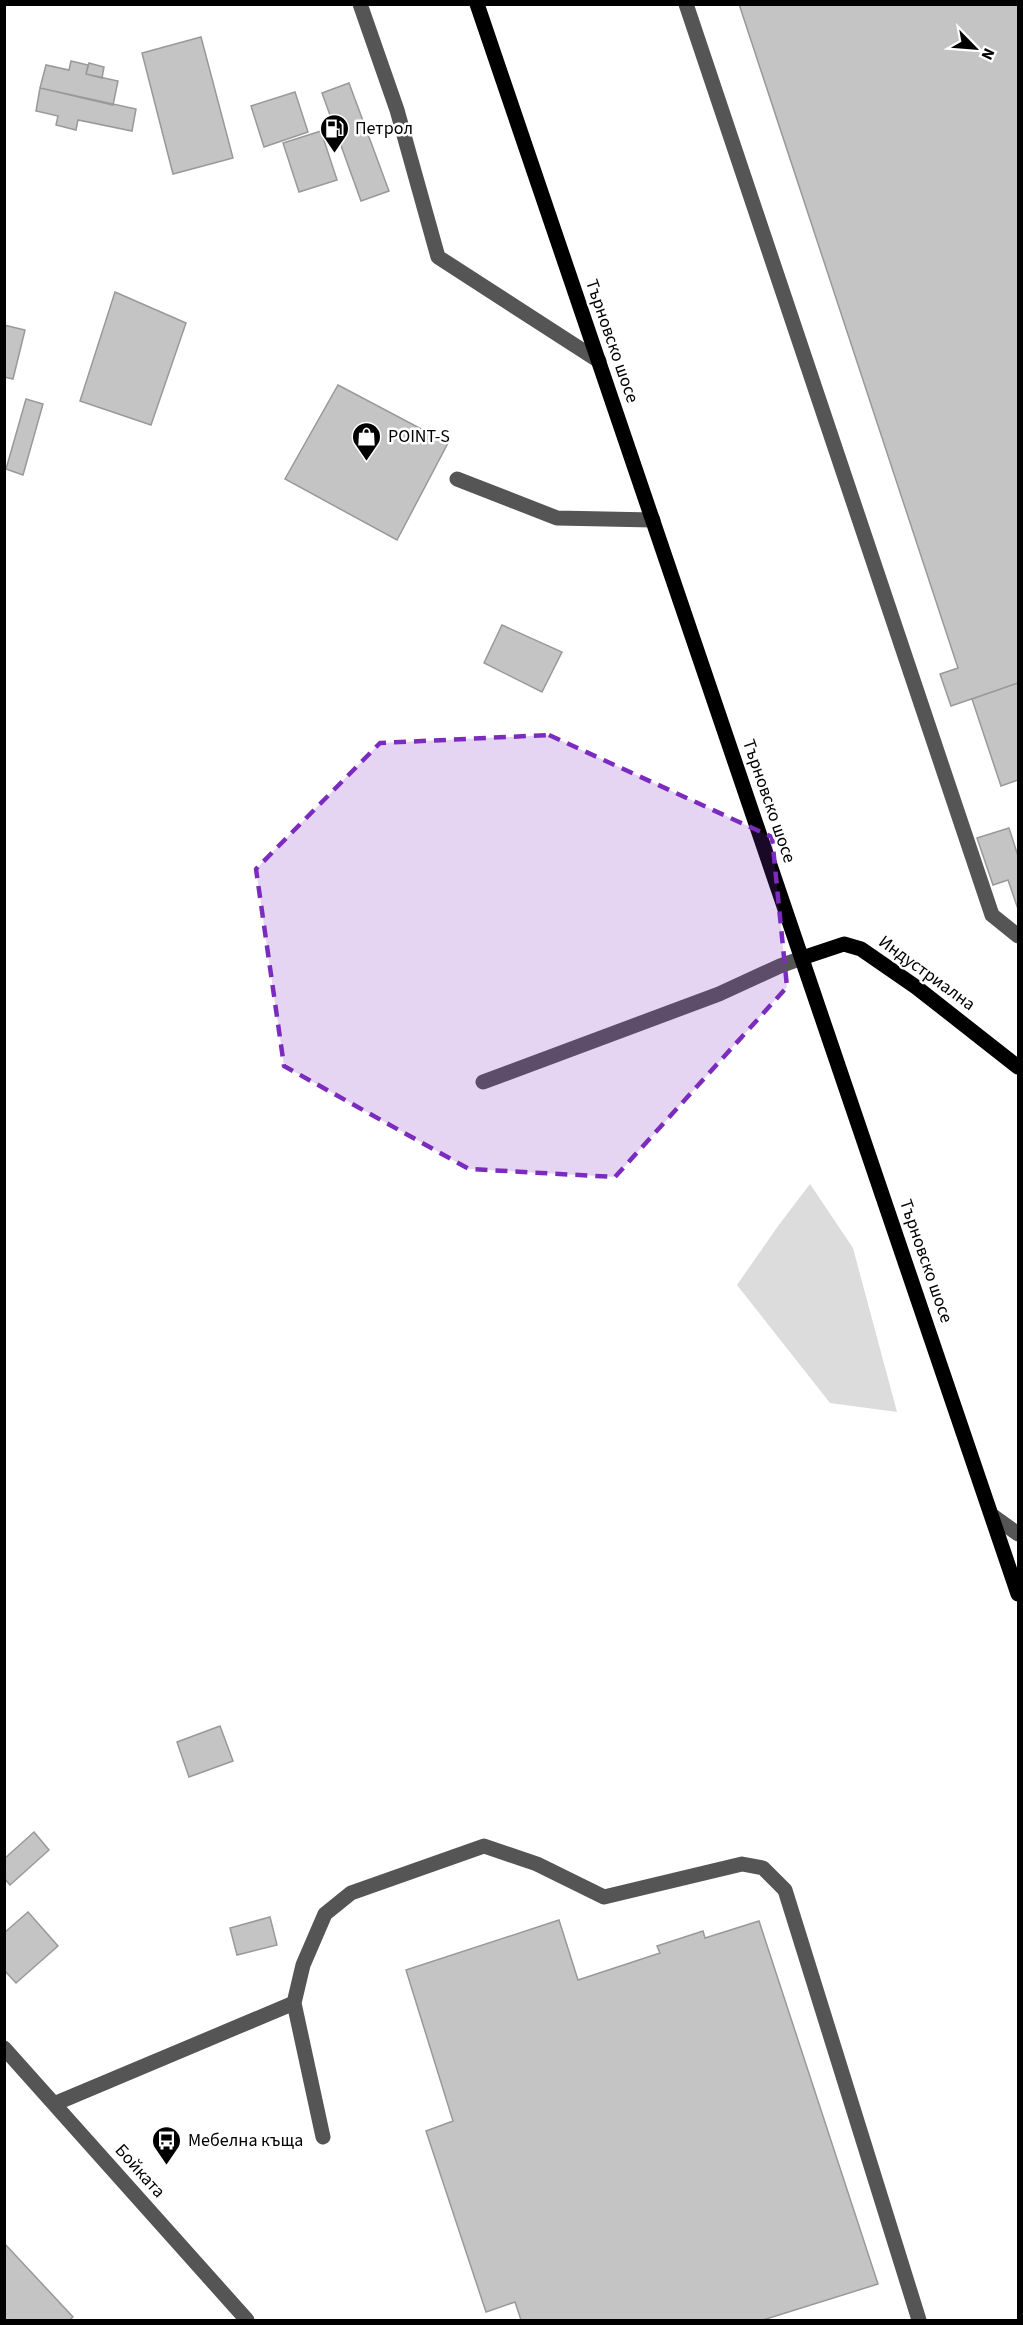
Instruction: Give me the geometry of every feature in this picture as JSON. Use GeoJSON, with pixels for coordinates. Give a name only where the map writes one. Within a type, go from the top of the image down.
{"type":"FeatureCollection","features":[{"type":"Feature","properties":{"kind":"main road","name":"Търновско шосе"},"geometry":{"type":"LineString","coordinates":[[479,4],[551,227],[599,361],[1018,1594]]}},
{"type":"Feature","properties":{"kind":"main road","name":"Индустриална"},"geometry":{"type":"LineString","coordinates":[[802,958],[844,944],[861,949],[916,987],[1018,1067]]}},
{"type":"Feature","properties":{"kind":"street"},"geometry":{"type":"LineString","coordinates":[[360,4],[398,110],[438,257],[599,361]]}},
{"type":"Feature","properties":{"kind":"street"},"geometry":{"type":"LineString","coordinates":[[686,4],[992,915],[1018,936]]}},
{"type":"Feature","properties":{"kind":"street"},"geometry":{"type":"LineString","coordinates":[[457,479],[558,518],[653,520]]}},
{"type":"Feature","properties":{"kind":"street"},"geometry":{"type":"LineString","coordinates":[[483,1082],[708,998],[802,958]]}},
{"type":"Feature","properties":{"kind":"street"},"geometry":{"type":"LineString","coordinates":[[993,1516],[1018,1534]]}},
{"type":"Feature","properties":{"kind":"street"},"geometry":{"type":"LineString","coordinates":[[323,2137],[294,2002],[303,1965],[325,1914],[351,1893],[484,1846],[537,1864],[604,1897],[742,1864],[763,1868],[785,1890],[919,2320]]}},
{"type":"Feature","properties":{"kind":"street"},"geometry":{"type":"LineString","coordinates":[[54,2104],[294,2002]]}},
{"type":"Feature","properties":{"kind":"street","name":"Бойката"},"geometry":{"type":"LineString","coordinates":[[4,2048],[247,2320]]}},
{"type":"Feature","properties":{"kind":"highlighted area"},"geometry":{"type":"Polygon","coordinates":[[[549,735],[772,837],[787,987],[615,1177],[469,1169],[284,1066],[256,869],[380,743],[549,735]]]}},
{"type":"Feature","properties":{"kind":"shaded area"},"geometry":{"type":"Polygon","coordinates":[[[810,1184],[853,1248],[897,1412],[830,1403],[737,1285],[810,1184]]]}},
{"type":"Feature","properties":{"kind":"building"},"geometry":{"type":"Polygon","coordinates":[[[739,4],[1018,4],[1018,683],[951,706],[940,674],[958,668],[739,4]]]}},
{"type":"Feature","properties":{"kind":"building"},"geometry":{"type":"Polygon","coordinates":[[[201,37],[233,158],[173,174],[142,53],[201,37]]]}},
{"type":"Feature","properties":{"kind":"building"},"geometry":{"type":"Polygon","coordinates":[[[71,61],[88,65],[86,74],[118,81],[113,105],[40,88],[46,65],[69,70],[71,61]]]}},
{"type":"Feature","properties":{"kind":"building"},"geometry":{"type":"Polygon","coordinates":[[[89,63],[104,67],[102,78],[86,74],[89,63]]]}},
{"type":"Feature","properties":{"kind":"building"},"geometry":{"type":"Polygon","coordinates":[[[349,83],[389,191],[361,201],[322,93],[349,83]]]}},
{"type":"Feature","properties":{"kind":"building"},"geometry":{"type":"Polygon","coordinates":[[[40,88],[136,109],[132,131],[78,120],[76,130],[56,125],[58,116],[36,111],[40,88]]]}},
{"type":"Feature","properties":{"kind":"building"},"geometry":{"type":"Polygon","coordinates":[[[295,92],[308,132],[264,147],[251,106],[295,92]]]}},
{"type":"Feature","properties":{"kind":"building"},"geometry":{"type":"Polygon","coordinates":[[[321,131],[337,180],[299,192],[283,143],[321,131]]]}},
{"type":"Feature","properties":{"kind":"building"},"geometry":{"type":"Polygon","coordinates":[[[115,292],[186,323],[151,425],[80,401],[115,292]]]}},
{"type":"Feature","properties":{"kind":"building"},"geometry":{"type":"Polygon","coordinates":[[[4,325],[25,330],[13,379],[4,377],[4,325]]]}},
{"type":"Feature","properties":{"kind":"building","name":"POINT-S"},"geometry":{"type":"Polygon","coordinates":[[[338,385],[448,443],[397,540],[285,479],[338,385]]]}},
{"type":"Feature","properties":{"kind":"building"},"geometry":{"type":"Polygon","coordinates":[[[26,399],[43,404],[23,475],[6,469],[26,399]]]}},
{"type":"Feature","properties":{"kind":"building"},"geometry":{"type":"Polygon","coordinates":[[[502,625],[562,652],[542,692],[484,663],[502,625]]]}},
{"type":"Feature","properties":{"kind":"building"},"geometry":{"type":"Polygon","coordinates":[[[1018,683],[1018,780],[1001,786],[972,699],[1018,683]]]}},
{"type":"Feature","properties":{"kind":"building"},"geometry":{"type":"Polygon","coordinates":[[[1009,828],[1018,856],[1018,909],[1008,880],[993,885],[977,838],[1009,828]]]}},
{"type":"Feature","properties":{"kind":"building"},"geometry":{"type":"Polygon","coordinates":[[[220,1726],[233,1761],[189,1777],[177,1742],[220,1726]]]}},
{"type":"Feature","properties":{"kind":"building"},"geometry":{"type":"Polygon","coordinates":[[[34,1832],[49,1850],[10,1885],[4,1878],[4,1859],[34,1832]]]}},
{"type":"Feature","properties":{"kind":"building"},"geometry":{"type":"Polygon","coordinates":[[[28,1912],[58,1946],[16,1983],[4,1970],[4,1933],[28,1912]]]}},
{"type":"Feature","properties":{"kind":"building"},"geometry":{"type":"Polygon","coordinates":[[[270,1917],[277,1945],[237,1955],[230,1928],[270,1917]]]}},
{"type":"Feature","properties":{"kind":"building"},"geometry":{"type":"Polygon","coordinates":[[[559,1920],[578,1980],[660,1953],[657,1946],[703,1931],[705,1938],[759,1921],[878,2284],[763,2320],[521,2320],[515,2302],[486,2312],[426,2131],[453,2121],[406,1970],[559,1920]]]}},
{"type":"Feature","properties":{"kind":"building"},"geometry":{"type":"Polygon","coordinates":[[[4,2243],[73,2317],[69,2320],[4,2320],[4,2243]]]}},
{"type":"Feature","properties":{"kind":"place","name":"Петрол"},"geometry":{"type":"Point","coordinates":[334,154]}},
{"type":"Feature","properties":{"kind":"place","name":"POINT-S"},"geometry":{"type":"Point","coordinates":[367,462]}},
{"type":"Feature","properties":{"kind":"place","name":"Мебелна къща"},"geometry":{"type":"Point","coordinates":[167,2166]}}]}
